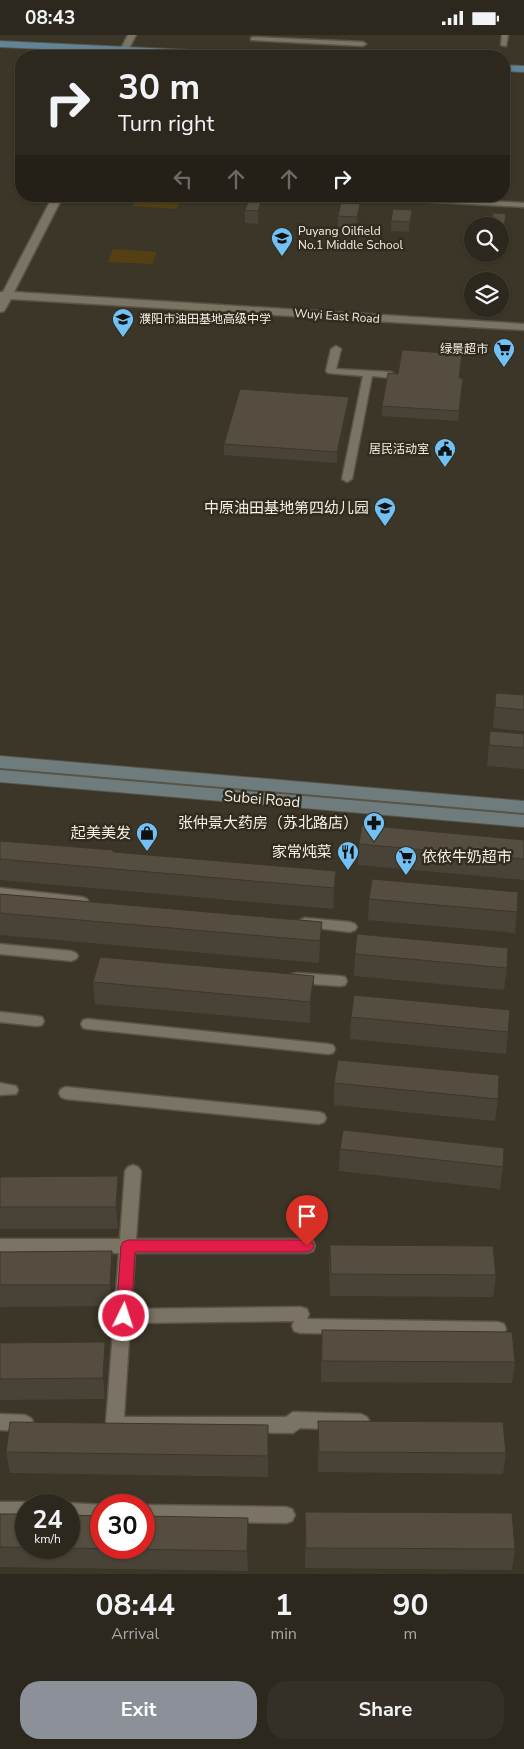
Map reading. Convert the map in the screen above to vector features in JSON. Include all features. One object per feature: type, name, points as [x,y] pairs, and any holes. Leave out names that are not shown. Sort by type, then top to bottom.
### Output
[{"type":"main road","points":[[0,46],[73,50]]},
{"type":"main road","points":[[510,70],[524,71]]},
{"type":"main road","name":"Subei Road","points":[[0,762],[524,807]]},
{"type":"main road","name":"Subei Road","points":[[0,776],[524,821]]},
{"type":"street","points":[[129,50],[132,35]]},
{"type":"street","points":[[130,50],[143,35]]},
{"type":"street","points":[[504,45],[505,35]]},
{"type":"street","points":[[253,39],[363,44]]},
{"type":"street","points":[[0,285],[44,202]]},
{"type":"street","points":[[2,300],[55,202]]},
{"type":"street","points":[[470,202],[524,205]]},
{"type":"street","name":"Wuyi East Road","points":[[2,300],[524,327]]},
{"type":"street","name":"Wuyi East Road","points":[[2,300],[524,331]]},
{"type":"street","points":[[336,349],[331,371],[391,375]]},
{"type":"street","points":[[347,479],[368,373]]},
{"type":"street","points":[[0,893],[93,903]]},
{"type":"street","points":[[292,921],[350,927]]},
{"type":"street","points":[[0,949],[71,956]]},
{"type":"street","points":[[281,976],[340,981]]},
{"type":"street","points":[[0,1017],[37,1021]]},
{"type":"street","points":[[88,1024],[328,1049]]},
{"type":"street","points":[[66,1093],[319,1118]]},
{"type":"street","points":[[115,1423],[133,1171]]},
{"type":"street","points":[[0,1246],[307,1246]]},
{"type":"street","points":[[124,1316],[300,1320],[498,1329]]},
{"type":"street","points":[[96,1423],[381,1422]]},
{"type":"street","points":[[0,1423],[38,1423]]},
{"type":"street","points":[[0,1510],[15,1510]]},
{"type":"street","points":[[155,1513],[286,1515]]},
{"type":"shaded area","points":[[135,202],[180,202],[176,209],[133,206]]},
{"type":"shaded area","points":[[113,249],[157,252],[152,264],[108,262]]},
{"type":"building","points":[[248,202],[261,202],[258,211],[245,210]]},
{"type":"building","points":[[341,203],[360,204],[357,217],[338,216]]},
{"type":"building","points":[[393,209],[412,210],[410,222],[391,221]]},
{"type":"building","points":[[493,213],[506,214],[506,217],[492,217]]},
{"type":"building","points":[[402,350],[462,354],[459,378],[463,378],[459,411],[382,406],[388,373],[398,374]]},
{"type":"building","points":[[240,389],[349,397],[337,452],[224,444]]},
{"type":"building","points":[[496,693],[524,695],[524,710],[495,707]]},
{"type":"building","points":[[490,731],[524,734],[524,748],[489,745]]},
{"type":"building","points":[[362,825],[524,840],[524,859],[359,844]]},
{"type":"building","points":[[0,841],[336,871],[334,888],[0,859]]},
{"type":"building","points":[[372,879],[518,892],[517,912],[369,899]]},
{"type":"building","points":[[0,894],[322,922],[320,941],[0,913]]},
{"type":"building","points":[[357,934],[508,948],[507,968],[355,954]]},
{"type":"building","points":[[100,957],[314,976],[310,1002],[93,982]]},
{"type":"building","points":[[354,995],[510,1010],[508,1032],[351,1017]]},
{"type":"building","points":[[338,1060],[499,1075],[498,1099],[334,1083]]},
{"type":"building","points":[[343,1130],[504,1148],[503,1167],[340,1149]]},
{"type":"building","points":[[118,1176],[116,1207],[0,1207],[0,1177]]},
{"type":"building","points":[[330,1245],[493,1246],[496,1275],[331,1274]]},
{"type":"building","points":[[112,1251],[110,1285],[0,1285],[0,1252]]},
{"type":"building","points":[[322,1330],[512,1332],[515,1362],[322,1361]]},
{"type":"building","points":[[105,1342],[103,1378],[0,1379],[0,1343]]},
{"type":"building","points":[[318,1421],[503,1422],[506,1453],[319,1452]]},
{"type":"building","points":[[10,1422],[268,1425],[268,1456],[6,1452]]},
{"type":"building","points":[[305,1512],[512,1513],[515,1549],[306,1548]]},
{"type":"building","points":[[0,1514],[15,1514],[15,1547],[0,1547]]},
{"type":"building","points":[[80,1515],[90,1516],[90,1548],[80,1548]]},
{"type":"building","points":[[155,1516],[248,1518],[247,1551],[155,1550]]},
{"type":"place","name":"Puyang Oilfield No.1 Middle School","points":[[282,257]]},
{"type":"place","name":"濮阳市油田基地高级中学","points":[[123,338]]},
{"type":"place","name":"绿景超市","points":[[504,368]]},
{"type":"place","name":"居民活动室","points":[[445,468]]},
{"type":"place","name":"中原油田基地第四幼儿园","points":[[385,527]]},
{"type":"place","name":"张仲景大药房（苏北路店）","points":[[374,842]]},
{"type":"place","name":"起美美发","points":[[147,852]]},
{"type":"place","name":"家常炖菜","points":[[348,871]]},
{"type":"place","name":"依依牛奶超市","points":[[406,876]]},
{"type":"route","points":[[124,1316],[128,1246],[307,1246]]}]
